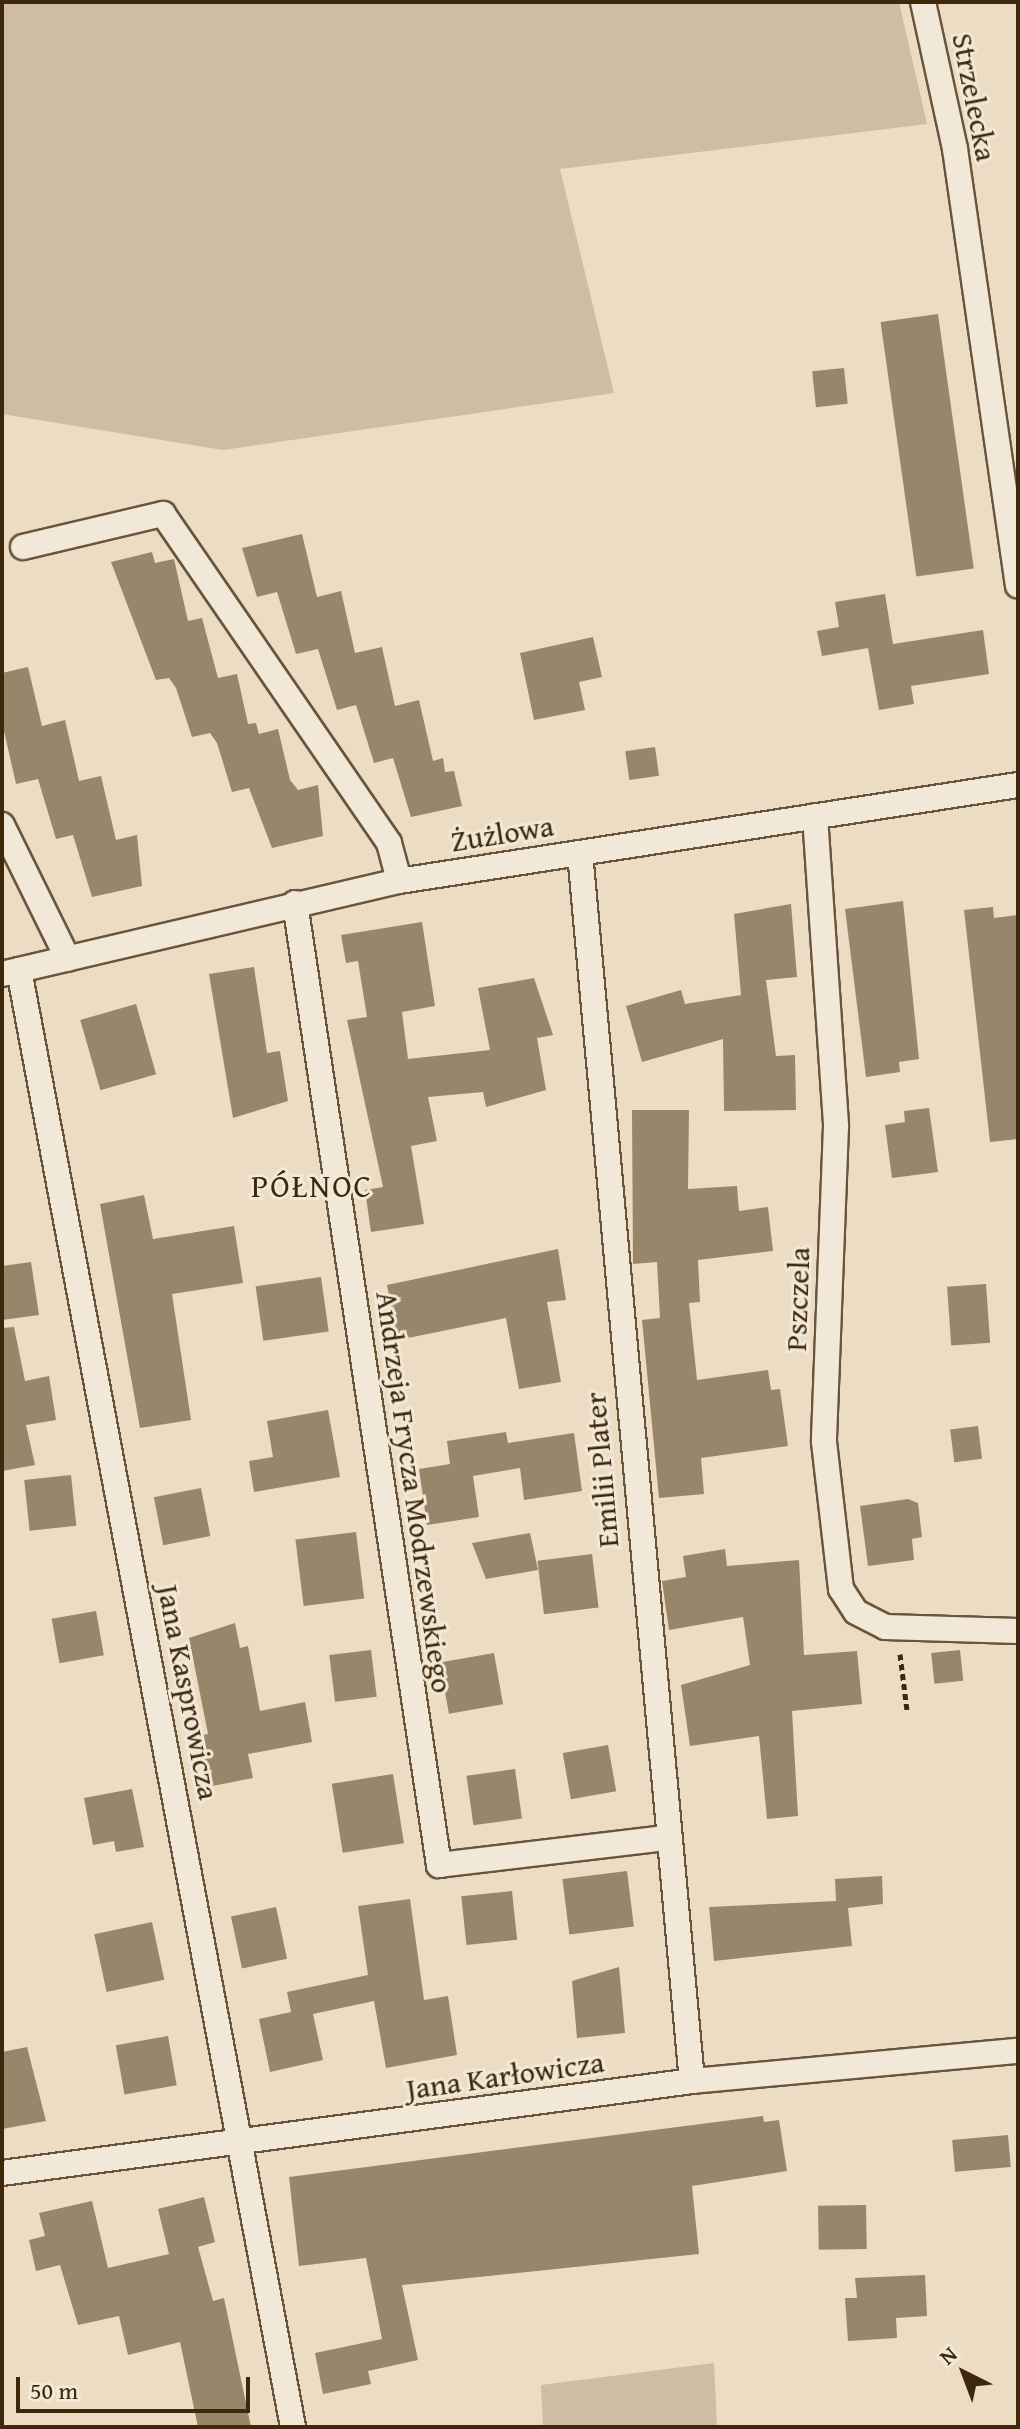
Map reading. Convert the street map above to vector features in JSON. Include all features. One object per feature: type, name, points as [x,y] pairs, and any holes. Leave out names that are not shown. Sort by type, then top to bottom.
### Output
[{"type":"street","name":"Strzelecka","points":[[923,2],[955,149],[1018,585]]},
{"type":"street","points":[[23,547],[163,514],[389,843],[399,881]]},
{"type":"street","name":"Żużlowa","points":[[11,972],[399,881],[1018,785]]},
{"type":"street","name":"Pszczela","points":[[815,816],[836,1126],[824,1442],[844,1598],[872,1622],[898,1630],[1018,1631]]},
{"type":"street","points":[[2,825],[68,959]]},
{"type":"street","name":"Emilii Plater","points":[[580,853],[666,1838],[692,2081]]},
{"type":"street","name":"Andrzeja Frycza Modrzewskiego","points":[[295,903],[439,1865],[666,1838]]},
{"type":"street","name":"Jana Kasprowicza","points":[[11,972],[242,2145],[293,2427]]},
{"type":"street","name":"Jana Karłowicza","points":[[2,2173],[242,2145],[692,2081],[1018,2051]]},
{"type":"path","points":[[898,1630],[907,1710]]},
{"type":"shaded area","points":[[2,2],[899,2],[927,124],[560,169],[614,393],[223,450],[2,414]]},
{"type":"shaded area","points":[[714,2363],[717,2427],[543,2427],[541,2385]]},
{"type":"building","points":[[938,314],[974,568],[916,577],[881,322]]},
{"type":"building","points":[[844,368],[848,404],[816,407],[812,371]]},
{"type":"building","points":[[302,534],[317,597],[341,591],[355,653],[382,647],[395,706],[419,700],[433,761],[443,758],[445,772],[454,771],[462,806],[411,817],[393,758],[374,763],[356,705],[337,710],[318,649],[296,654],[277,592],[257,597],[242,548]]},
{"type":"building","points":[[152,552],[155,563],[174,559],[188,621],[202,618],[218,678],[237,674],[248,724],[256,723],[259,734],[278,729],[290,780],[298,790],[318,785],[323,836],[272,848],[249,788],[232,792],[217,743],[210,733],[192,737],[176,688],[169,678],[156,680],[111,562]]},
{"type":"building","points":[[885,594],[893,644],[983,630],[989,674],[911,686],[914,704],[879,710],[868,648],[822,656],[817,631],[839,627],[835,602]]},
{"type":"building","points":[[593,637],[602,677],[579,682],[585,710],[534,720],[520,653]]},
{"type":"building","points":[[28,667],[42,726],[65,720],[79,781],[101,776],[116,840],[137,835],[142,886],[92,897],[73,835],[56,839],[38,779],[16,784],[2,722],[2,673]]},
{"type":"building","points":[[655,747],[659,776],[629,780],[625,751]]},
{"type":"building","points":[[903,901],[919,1059],[899,1062],[900,1072],[866,1077],[845,909]]},
{"type":"building","points":[[791,904],[797,977],[766,980],[776,1056],[795,1055],[796,1110],[724,1111],[723,1039],[642,1062],[626,1006],[681,990],[685,1004],[741,995],[734,914]]},
{"type":"building","points":[[993,907],[994,918],[1018,915],[1018,1139],[990,1142],[964,910]]},
{"type":"building","points":[[422,922],[435,1006],[402,1012],[408,1059],[490,1050],[478,988],[534,978],[553,1035],[537,1038],[546,1090],[486,1107],[483,1092],[428,1097],[437,1141],[411,1146],[424,1224],[371,1232],[365,1190],[383,1187],[347,1020],[367,1017],[358,961],[346,963],[341,935]]},
{"type":"building","points":[[254,967],[267,1053],[280,1051],[288,1101],[233,1118],[209,974]]},
{"type":"building","points":[[136,1004],[156,1074],[100,1090],[80,1020]]},
{"type":"building","points":[[929,1108],[938,1172],[892,1178],[885,1125],[905,1122],[904,1111]]},
{"type":"building","points":[[632,1110],[689,1110],[688,1189],[737,1186],[739,1211],[768,1207],[773,1251],[698,1260],[700,1302],[689,1303],[697,1380],[768,1370],[771,1390],[780,1389],[788,1446],[701,1458],[704,1494],[659,1498],[642,1320],[660,1318],[657,1262],[633,1264]]},
{"type":"building","points":[[144,1195],[153,1239],[234,1226],[243,1283],[172,1294],[191,1420],[140,1428],[100,1204]]},
{"type":"building","points":[[558,1249],[566,1300],[547,1302],[561,1382],[519,1389],[506,1318],[398,1340],[387,1285]]},
{"type":"building","points":[[31,1262],[39,1315],[2,1320],[2,1266]]},
{"type":"building","points":[[321,1277],[329,1331],[263,1341],[256,1286]]},
{"type":"building","points":[[986,1284],[990,1343],[951,1346],[947,1287]]},
{"type":"building","points":[[14,1327],[25,1381],[49,1376],[56,1420],[26,1425],[35,1465],[2,1471],[2,1328]]},
{"type":"building","points":[[328,1410],[340,1477],[254,1492],[249,1461],[273,1457],[267,1421]]},
{"type":"building","points":[[978,1426],[982,1459],[954,1462],[950,1429]]},
{"type":"building","points":[[506,1432],[508,1443],[574,1433],[582,1491],[524,1500],[520,1468],[473,1476],[479,1517],[427,1525],[419,1469],[450,1464],[447,1441]]},
{"type":"building","points":[[71,1475],[76,1526],[30,1531],[24,1480]]},
{"type":"building","points":[[201,1488],[210,1536],[163,1545],[154,1497]]},
{"type":"building","points":[[908,1499],[918,1503],[922,1537],[912,1539],[914,1560],[868,1566],[860,1506]]},
{"type":"building","points":[[356,1532],[364,1599],[304,1606],[295,1539]]},
{"type":"building","points":[[530,1533],[538,1570],[486,1579],[472,1543]]},
{"type":"building","points":[[725,1549],[727,1566],[799,1560],[804,1655],[857,1651],[862,1704],[792,1711],[798,1816],[767,1819],[759,1736],[690,1746],[681,1685],[750,1665],[743,1617],[669,1630],[662,1581],[686,1577],[683,1556]]},
{"type":"building","points":[[592,1554],[599,1608],[544,1614],[537,1561]]},
{"type":"building","points":[[96,1611],[104,1655],[59,1663],[52,1619]]},
{"type":"building","points":[[235,1623],[240,1648],[248,1646],[260,1711],[305,1702],[312,1742],[248,1754],[253,1778],[207,1787],[197,1736],[208,1734],[189,1638]]},
{"type":"building","points":[[371,1650],[377,1697],[335,1702],[329,1655]]},
{"type":"building","points":[[960,1650],[963,1681],[934,1684],[931,1653]]},
{"type":"building","points":[[494,1653],[503,1704],[449,1714],[440,1663]]},
{"type":"building","points":[[608,1745],[616,1791],[571,1799],[563,1753]]},
{"type":"building","points":[[515,1769],[522,1819],[473,1825],[466,1776]]},
{"type":"building","points":[[393,1774],[404,1843],[343,1853],[332,1784]]},
{"type":"building","points":[[132,1789],[144,1847],[116,1852],[114,1841],[93,1845],[84,1798]]},
{"type":"building","points":[[627,1871],[634,1927],[569,1935],[562,1879]]},
{"type":"building","points":[[882,1876],[883,1904],[848,1908],[852,1946],[714,1961],[709,1907],[836,1901],[835,1879]]},
{"type":"building","points":[[512,1891],[517,1940],[466,1945],[461,1896]]},
{"type":"building","points":[[410,1899],[424,2000],[448,1996],[457,2055],[386,2068],[374,2001],[313,2014],[323,2060],[270,2072],[259,2019],[291,2012],[287,1992],[368,1975],[358,1906]]},
{"type":"building","points":[[276,1907],[287,1959],[242,1968],[231,1917]]},
{"type":"building","points":[[152,1922],[164,1980],[107,1992],[94,1934]]},
{"type":"building","points":[[619,1967],[625,2033],[577,2038],[572,1981]]},
{"type":"building","points":[[168,2036],[177,2085],[124,2094],[116,2045]]},
{"type":"building","points":[[27,2047],[46,2121],[2,2129],[2,2052]]},
{"type":"building","points":[[763,2116],[764,2122],[779,2120],[787,2171],[692,2186],[699,2254],[402,2285],[418,2360],[368,2371],[371,2384],[323,2394],[315,2353],[382,2339],[366,2258],[299,2266],[289,2177]]},
{"type":"building","points":[[1008,2135],[1011,2167],[955,2172],[952,2140]]},
{"type":"building","points":[[204,2197],[215,2242],[198,2247],[213,2301],[224,2298],[251,2427],[198,2427],[180,2342],[128,2355],[119,2316],[78,2325],[60,2265],[36,2271],[29,2240],[45,2236],[39,2213],[92,2201],[108,2268],[169,2254],[158,2209]]},
{"type":"building","points":[[866,2205],[867,2249],[819,2250],[818,2206]]},
{"type":"building","points":[[925,2275],[927,2316],[896,2318],[897,2338],[848,2341],[845,2298],[857,2298],[855,2278]]},
{"type":"district","name":"PÓŁNOC","points":[[312,1186]]}]
